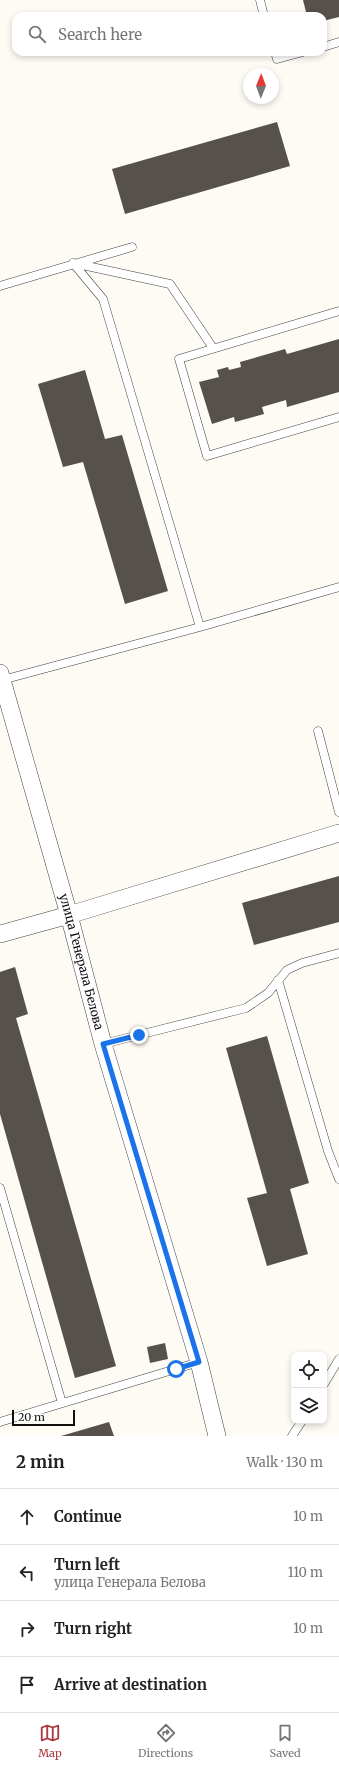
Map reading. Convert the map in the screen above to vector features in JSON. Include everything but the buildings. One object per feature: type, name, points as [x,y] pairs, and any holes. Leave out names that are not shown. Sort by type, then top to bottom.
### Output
[{"type":"street","name":"улица Генерала Белова","points":[[1,676],[5,710],[69,915],[103,1044],[199,1362],[217,1436]]},
{"type":"street","points":[[0,934],[69,915],[339,833]]},
{"type":"lane","points":[[260,0],[263,12]]},
{"type":"lane","points":[[327,46],[339,42]]},
{"type":"lane","points":[[276,56],[277,59],[288,56]]},
{"type":"lane","points":[[0,286],[73,263],[132,247]]},
{"type":"lane","points":[[73,263],[170,284],[213,348]]},
{"type":"lane","points":[[73,263],[103,299],[200,627]]},
{"type":"lane","points":[[339,311],[179,358],[207,456],[339,417]]},
{"type":"lane","points":[[1,676],[200,627],[339,587]]},
{"type":"lane","points":[[318,730],[339,812]]},
{"type":"lane","points":[[103,1044],[246,1008],[268,993],[287,970],[302,963],[339,953]]},
{"type":"lane","points":[[278,980],[328,1151],[339,1179]]},
{"type":"lane","points":[[0,1188],[62,1403]]},
{"type":"lane","points":[[327,1379],[339,1359]]},
{"type":"lane","points":[[0,1422],[199,1362]]},
{"type":"lane","points":[[292,1436],[300,1424]]},
{"type":"route","points":[[139,1035],[103,1044],[199,1362],[176,1369]]}]
